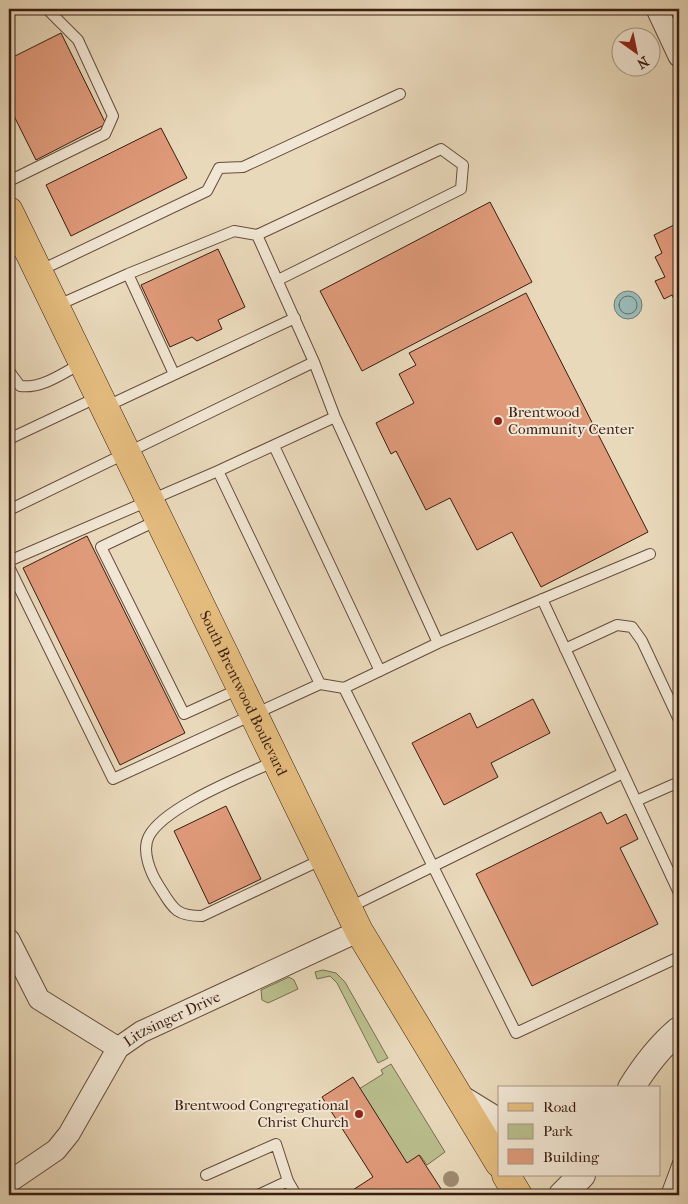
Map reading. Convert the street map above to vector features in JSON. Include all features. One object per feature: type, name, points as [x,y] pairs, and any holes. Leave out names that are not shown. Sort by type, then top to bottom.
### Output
[{"type":"main road","name":"South Brentwood Boulevard","points":[[9,211],[354,919],[498,1161]]},
{"type":"main road","points":[[507,1176],[518,1195]]},
{"type":"street","points":[[657,9],[679,56]]},
{"type":"street","name":"Litzsinger Drive","points":[[9,1182],[42,1162],[56,1150],[69,1134],[118,1048],[141,1032],[354,919]]},
{"type":"street","points":[[9,940],[40,999],[118,1048]]},
{"type":"street","points":[[632,1086],[647,1064],[679,1030]]},
{"type":"street","points":[[460,1098],[498,1121]]},
{"type":"street","points":[[562,1195],[581,1176]]},
{"type":"lane","points":[[9,180],[105,134],[113,116],[78,40],[47,9]]},
{"type":"lane","points":[[38,271],[207,191],[219,168],[244,167],[400,94]]},
{"type":"lane","points":[[55,307],[128,274],[234,231],[257,235],[441,149],[463,164],[461,189],[278,280]]},
{"type":"lane","points":[[257,235],[314,362],[336,417],[438,643]]},
{"type":"lane","points":[[128,274],[174,374]]},
{"type":"lane","points":[[9,438],[174,374],[294,318]]},
{"type":"lane","points":[[9,510],[314,362]]},
{"type":"lane","points":[[9,371],[20,386],[29,387],[43,383],[83,363]]},
{"type":"lane","points":[[241,688],[184,714],[101,546],[154,510],[218,471],[336,417]]},
{"type":"lane","points":[[274,446],[380,671]]},
{"type":"lane","points":[[218,471],[320,684]]},
{"type":"lane","points":[[9,561],[154,510]]},
{"type":"lane","points":[[9,567],[113,779],[320,684],[344,688],[438,643],[650,554]]},
{"type":"lane","points":[[542,599],[679,893]]},
{"type":"lane","points":[[565,649],[617,625],[632,627],[642,641],[679,720]]},
{"type":"lane","points":[[344,688],[516,1033],[679,957]]},
{"type":"lane","points":[[276,760],[201,796],[166,817],[148,837],[146,854],[154,879],[172,906],[184,916],[202,916],[324,858]]},
{"type":"lane","points":[[354,919],[432,867],[623,774]]},
{"type":"lane","points":[[636,801],[679,782]]},
{"type":"lane","points":[[206,1175],[276,1144],[288,1181],[296,1195]]},
{"type":"lane","points":[[666,1195],[679,1160]]},
{"type":"lane","points":[[258,1195],[288,1181]]},
{"type":"green space","points":[[323,970],[336,973],[345,982],[388,1058],[378,1063],[337,983],[330,976],[317,979],[315,972]]},
{"type":"green space","points":[[289,977],[294,980],[298,989],[268,1003],[262,1000],[261,990]]},
{"type":"green space","points":[[391,1064],[445,1152],[427,1165],[420,1155],[407,1164],[359,1089],[383,1074],[381,1070]]},
{"type":"water","points":[[628,291],[638,295],[642,305],[638,315],[628,319],[618,315],[614,305],[618,295]]},
{"type":"building","points":[[61,33],[106,124],[36,160],[9,106],[9,59]]},
{"type":"building","points":[[161,128],[187,178],[71,236],[46,185]]},
{"type":"building","points":[[490,202],[532,282],[362,371],[320,291]]},
{"type":"building","points":[[678,223],[679,305],[677,305],[672,295],[664,299],[655,281],[665,277],[655,257],[662,253],[654,235]]},
{"type":"building","points":[[218,249],[245,307],[218,320],[222,329],[197,341],[192,337],[170,347],[141,285]]},
{"type":"building","points":[[526,293],[648,532],[541,587],[512,532],[477,550],[450,498],[426,510],[396,451],[391,454],[376,423],[414,403],[399,374],[416,365],[409,353]]},
{"type":"building","points":[[87,536],[185,733],[120,765],[23,568]]},
{"type":"building","points":[[533,699],[550,733],[491,763],[498,777],[444,805],[412,743],[470,713],[477,728]]},
{"type":"building","points":[[226,806],[261,879],[209,904],[174,831]]},
{"type":"building","points":[[601,812],[607,824],[626,814],[638,839],[620,848],[658,924],[532,986],[476,874]]},
{"type":"building","points":[[353,1077],[407,1163],[419,1155],[445,1195],[345,1195],[373,1177],[322,1097]]},
{"type":"place","name":"Brentwood Community Center","points":[[498,421]]},
{"type":"place","name":"Brentwood Congregational Christ Church","points":[[359,1114]]}]
